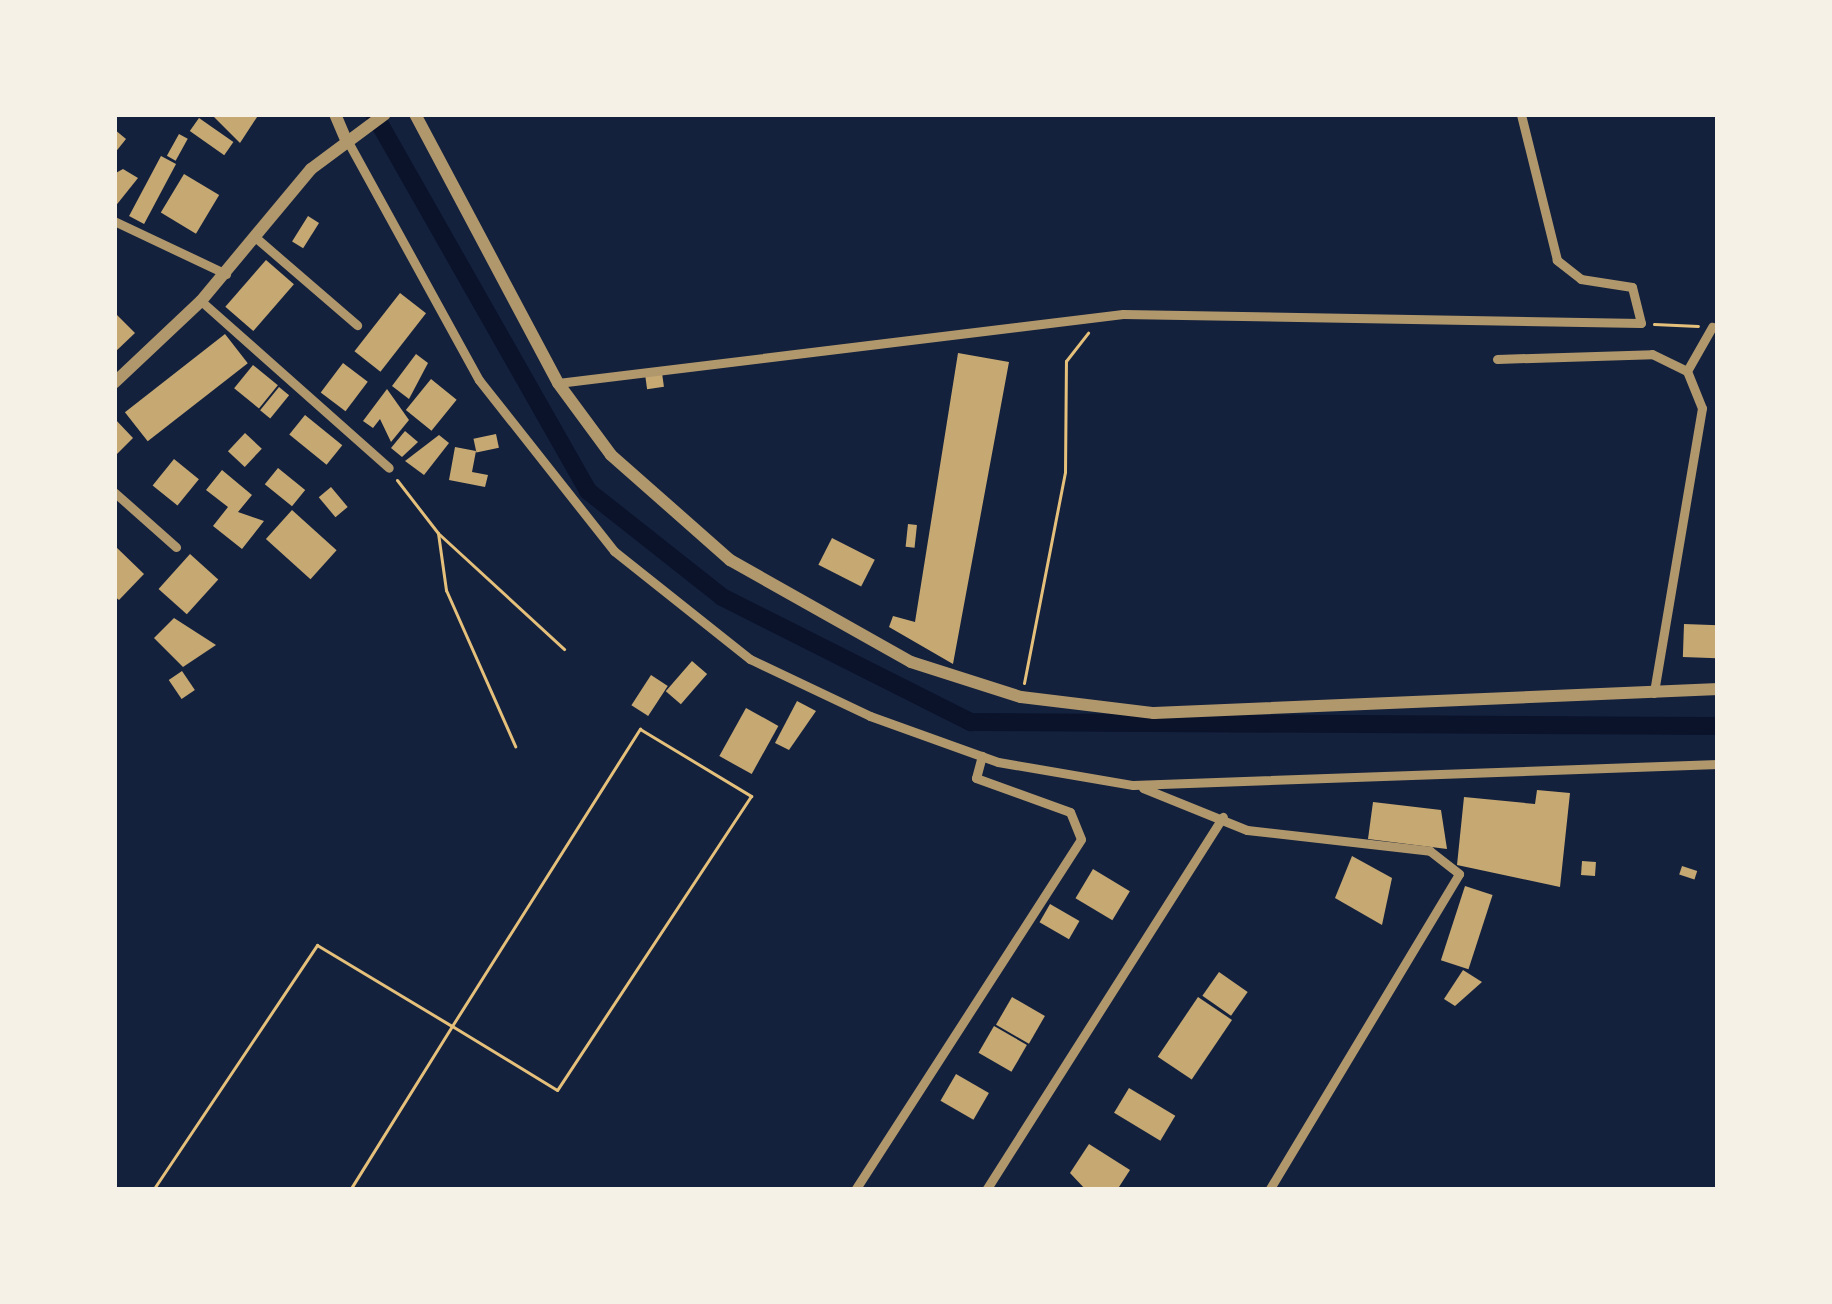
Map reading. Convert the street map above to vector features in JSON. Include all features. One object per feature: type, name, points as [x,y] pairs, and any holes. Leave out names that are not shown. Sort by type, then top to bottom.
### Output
[{"type":"street","points":[[335,114],[350,134],[479,380],[614,551],[750,659],[982,756],[1133,784],[1247,830],[1430,851],[1459,874],[1269,1190]]},
{"type":"street","points":[[114,383],[201,301],[350,134],[385,114]]},
{"type":"street","points":[[415,114],[558,383],[610,455],[730,560],[910,662],[1021,697],[1154,713],[1718,689]]},
{"type":"street","points":[[558,383],[1101,317],[1641,323],[1632,287],[1581,279],[1557,260],[1521,114]]},
{"type":"street","points":[[114,221],[226,274]]},
{"type":"street","points":[[255,237],[357,325]]},
{"type":"street","points":[[201,301],[389,469]]},
{"type":"street","points":[[1687,371],[1712,327]]},
{"type":"street","points":[[1497,359],[1652,354],[1687,371],[1702,408],[1654,693]]},
{"type":"street","points":[[114,492],[176,547]]},
{"type":"street","points":[[855,1190],[1081,839],[1070,812],[976,778],[982,756]]},
{"type":"street","points":[[1133,784],[1718,764]]},
{"type":"street","points":[[986,1190],[1223,818]]},
{"type":"path","points":[[1021,697],[1065,472],[1066,361],[1101,317]]},
{"type":"path","points":[[1641,323],[1712,327]]},
{"type":"path","points":[[389,469],[437,533],[564,649]]},
{"type":"path","points":[[437,533],[446,590],[515,746]]},
{"type":"path","points":[[153,1190],[317,945],[452,1026],[557,1090],[751,796],[640,729],[452,1026],[350,1190]]},
{"type":"building","points":[[211,114],[259,114],[240,143]]},
{"type":"building","points":[[199,118],[233,142],[224,155],[190,131]]},
{"type":"building","points":[[114,129],[126,139],[114,154]]},
{"type":"building","points":[[179,134],[188,139],[176,161],[167,156]]},
{"type":"building","points":[[161,156],[176,164],[144,224],[129,216]]},
{"type":"building","points":[[123,169],[138,178],[114,208],[114,174]]},
{"type":"building","points":[[184,174],[219,195],[196,234],[161,213]]},
{"type":"building","points":[[308,216],[319,223],[303,248],[292,241]]},
{"type":"building","points":[[266,260],[294,284],[253,331],[225,307]]},
{"type":"building","points":[[400,293],[426,313],[380,372],[354,351]]},
{"type":"building","points":[[114,312],[135,333],[114,353]]},
{"type":"building","points":[[225,334],[248,363],[148,441],[125,412]]},
{"type":"building","points":[[958,353],[1009,362],[953,664],[889,627],[893,616],[915,622]]},
{"type":"building","points":[[416,354],[428,363],[409,399],[392,386]]},
{"type":"building","points":[[343,363],[368,382],[345,411],[321,393]]},
{"type":"building","points":[[253,365],[278,385],[259,408],[234,388]]},
{"type":"building","points":[[662,373],[664,387],[647,389],[645,375]]},
{"type":"building","points":[[431,379],[457,400],[431,431],[406,410]]},
{"type":"building","points":[[279,387],[289,395],[270,418],[260,410]]},
{"type":"building","points":[[387,389],[409,420],[391,442],[380,419],[373,428],[363,421]]},
{"type":"building","points":[[305,415],[342,445],[327,465],[289,434]]},
{"type":"building","points":[[114,418],[133,438],[114,457]]},
{"type":"building","points":[[405,431],[418,442],[402,457],[391,448]]},
{"type":"building","points":[[245,433],[262,449],[245,467],[228,451]]},
{"type":"building","points":[[496,434],[499,448],[476,452],[474,439]]},
{"type":"building","points":[[439,435],[449,443],[424,475],[405,461]]},
{"type":"building","points":[[455,447],[476,451],[472,472],[488,475],[485,487],[449,480]]},
{"type":"building","points":[[174,459],[199,479],[177,506],[153,485]]},
{"type":"building","points":[[278,468],[305,490],[292,506],[265,484]]},
{"type":"building","points":[[222,470],[252,495],[238,512],[264,521],[242,549],[213,526],[228,507],[206,490]]},
{"type":"building","points":[[331,487],[348,507],[335,517],[319,497]]},
{"type":"building","points":[[292,510],[337,550],[310,579],[266,539]]},
{"type":"building","points":[[908,524],[917,525],[915,548],[906,547]]},
{"type":"building","points":[[832,538],[875,560],[861,587],[818,565]]},
{"type":"building","points":[[114,545],[144,574],[119,600],[114,596]]},
{"type":"building","points":[[190,554],[218,579],[187,614],[159,589]]},
{"type":"building","points":[[174,618],[216,645],[183,667],[154,638]]},
{"type":"building","points":[[1684,624],[1718,625],[1717,658],[1683,657]]},
{"type":"building","points":[[692,661],[707,674],[681,704],[666,691]]},
{"type":"building","points":[[182,671],[195,690],[182,699],[169,680]]},
{"type":"building","points":[[651,675],[668,686],[648,716],[631,705]]},
{"type":"building","points":[[797,701],[816,711],[789,750],[775,743]]},
{"type":"building","points":[[746,708],[778,726],[752,774],[719,756]]},
{"type":"building","points":[[1537,790],[1570,793],[1560,887],[1457,865],[1464,797],[1535,804]]},
{"type":"building","points":[[1373,802],[1441,810],[1447,849],[1368,839]]},
{"type":"building","points":[[1352,856],[1392,878],[1382,925],[1335,898]]},
{"type":"building","points":[[1582,861],[1596,862],[1595,876],[1581,875]]},
{"type":"building","points":[[1682,866],[1697,871],[1694,880],[1679,875]]},
{"type":"building","points":[[1093,869],[1130,891],[1112,920],[1075,898]]},
{"type":"building","points":[[1465,886],[1493,895],[1468,969],[1441,960]]},
{"type":"building","points":[[1050,904],[1079,921],[1069,939],[1040,922]]},
{"type":"building","points":[[1463,970],[1482,982],[1455,1006],[1444,999]]},
{"type":"building","points":[[1219,972],[1248,992],[1231,1016],[1202,996]]},
{"type":"building","points":[[1012,997],[1045,1016],[1029,1044],[996,1025]]},
{"type":"building","points":[[1198,997],[1232,1020],[1192,1080],[1158,1057]]},
{"type":"building","points":[[994,1026],[1027,1045],[1011,1072],[978,1053]]},
{"type":"building","points":[[956,1074],[989,1093],[973,1120],[940,1101]]},
{"type":"building","points":[[1129,1088],[1175,1116],[1160,1141],[1114,1113]]},
{"type":"building","points":[[1089,1144],[1130,1170],[1117,1190],[1086,1190],[1070,1173]]},
{"type":"waterway","points":[[374,114],[588,491],[722,597],[971,722],[1718,726]]}]
